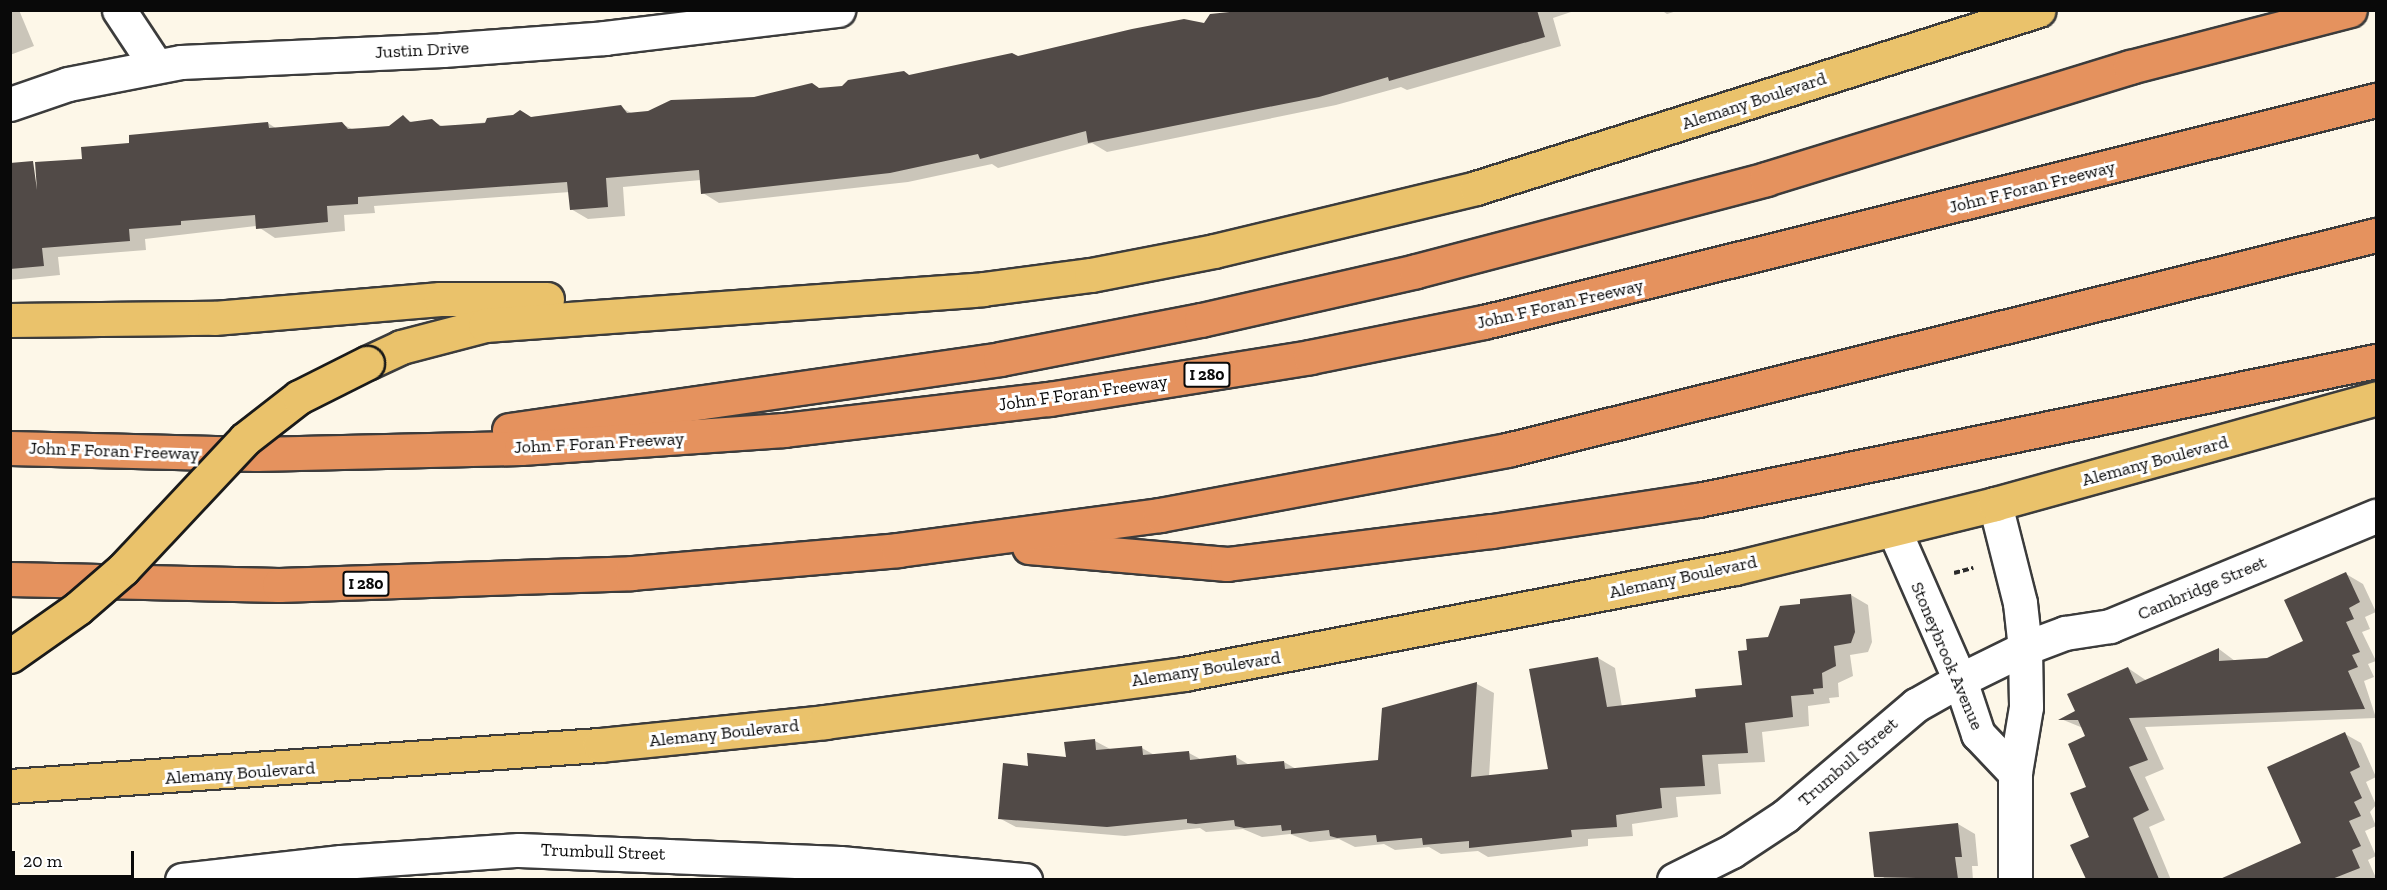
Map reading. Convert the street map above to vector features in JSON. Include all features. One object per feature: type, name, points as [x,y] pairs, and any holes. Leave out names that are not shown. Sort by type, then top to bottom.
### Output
[{"type":"highway","points":[[344,453],[1000,359],[1201,320],[1416,271],[1766,178],[2130,67],[2350,10]]},
{"type":"highway","name":"John F Foran Freeway","points":[[10,448],[344,453],[520,448],[773,431],[1038,401],[1224,373],[1571,302],[2376,100]]},
{"type":"highway","name":"I 280","points":[[10,579],[268,585],[460,581],[722,567],[964,542],[1171,513],[1507,450],[2376,235]]},
{"type":"highway","points":[[964,542],[1227,564],[1333,553],[1698,500],[2376,361]]},
{"type":"main road","name":"Alemany Boulevard","points":[[10,656],[78,608],[123,569],[245,440],[299,397],[401,347],[485,325],[849,299],[1091,275],[1342,223],[1602,151],[2039,10]]},
{"type":"main road","points":[[10,320],[214,318],[440,299],[849,299]]},
{"type":"main road","name":"Alemany Boulevard","points":[[10,786],[600,745],[825,722],[1068,690],[1349,645],[1735,568],[1894,530],[2376,399]]},
{"type":"street","points":[[119,10],[156,66]]},
{"type":"street","name":"Justin Drive","points":[[10,104],[68,84],[156,66],[268,56],[443,50],[605,38],[838,10]]},
{"type":"street","points":[[1995,504],[2020,603],[2025,648],[2026,707],[2015,773],[2015,879]]},
{"type":"street","name":"Cambridge Street","points":[[2025,648],[2066,633],[2110,626],[2376,516]]},
{"type":"street","name":"Stoneybrook Avenue","points":[[1894,530],[1960,680],[1978,734],[2015,773]]},
{"type":"street","name":"Trumbull Street","points":[[1674,879],[1732,851],[1785,816],[1916,705],[2025,648]]},
{"type":"street","name":"Trumbull Street","points":[[182,879],[341,862],[519,850],[818,861],[1025,879]]},
{"type":"path","points":[[1943,576],[1974,568]]},
{"type":"building","points":[[1249,10],[1537,10],[1545,37],[1389,81],[1388,77],[1319,97],[1088,143],[1086,131],[980,159],[978,154],[890,173],[701,194],[699,170],[606,178],[608,207],[570,210],[567,182],[358,197],[358,204],[327,206],[328,222],[256,229],[255,215],[181,221],[181,225],[129,229],[130,241],[42,248],[44,266],[10,269],[10,163],[33,161],[37,190],[35,162],[82,159],[81,147],[129,143],[129,135],[268,122],[269,128],[342,122],[348,129],[364,128],[389,126],[403,115],[410,122],[432,119],[440,126],[485,123],[487,118],[513,115],[520,110],[531,117],[621,105],[627,113],[648,111],[671,100],[754,97],[812,83],[819,88],[842,86],[848,80],[904,71],[909,75],[1012,53],[1018,56],[1184,19],[1204,23],[1210,14]]},
{"type":"building","points":[[2346,572],[2360,602],[2349,608],[2354,619],[2346,622],[2360,652],[2352,655],[2358,667],[2348,671],[2365,709],[2129,718],[2148,760],[2129,767],[2149,810],[2133,818],[2159,879],[2086,879],[2070,845],[2089,837],[2070,793],[2086,787],[2068,744],[2085,736],[2078,720],[2058,720],[2075,711],[2067,694],[2128,667],[2136,684],[2219,648],[2219,661],[2267,658],[2303,641],[2284,600]]},
{"type":"building","points":[[1851,594],[1855,632],[1851,643],[1834,646],[1836,666],[1822,673],[1823,688],[1813,689],[1814,694],[1791,696],[1793,717],[1745,723],[1748,753],[1702,755],[1705,786],[1660,788],[1662,808],[1616,815],[1617,827],[1571,830],[1572,837],[1469,848],[1469,841],[1423,845],[1422,838],[1377,842],[1376,835],[1337,838],[1330,836],[1329,830],[1291,834],[1291,830],[1282,831],[1281,825],[1244,828],[1235,826],[1234,820],[1196,824],[1187,823],[1187,819],[1107,827],[998,819],[1003,763],[1028,766],[1027,753],[1066,757],[1064,742],[1095,739],[1096,750],[1142,746],[1143,755],[1189,751],[1190,760],[1236,755],[1237,765],[1284,761],[1285,769],[1378,760],[1382,708],[1477,682],[1471,777],[1548,769],[1529,669],[1598,657],[1607,707],[1696,697],[1695,689],[1742,685],[1738,651],[1747,650],[1746,639],[1768,637],[1780,606],[1800,604],[1800,599]]},
{"type":"building","points":[[2345,732],[2360,767],[2350,772],[2362,798],[2354,802],[2361,816],[2349,821],[2361,846],[2352,850],[2360,868],[2332,879],[2220,879],[2301,843],[2267,767]]},
{"type":"building","points":[[1958,823],[1962,857],[1955,857],[1958,879],[1874,877],[1869,832]]}]
